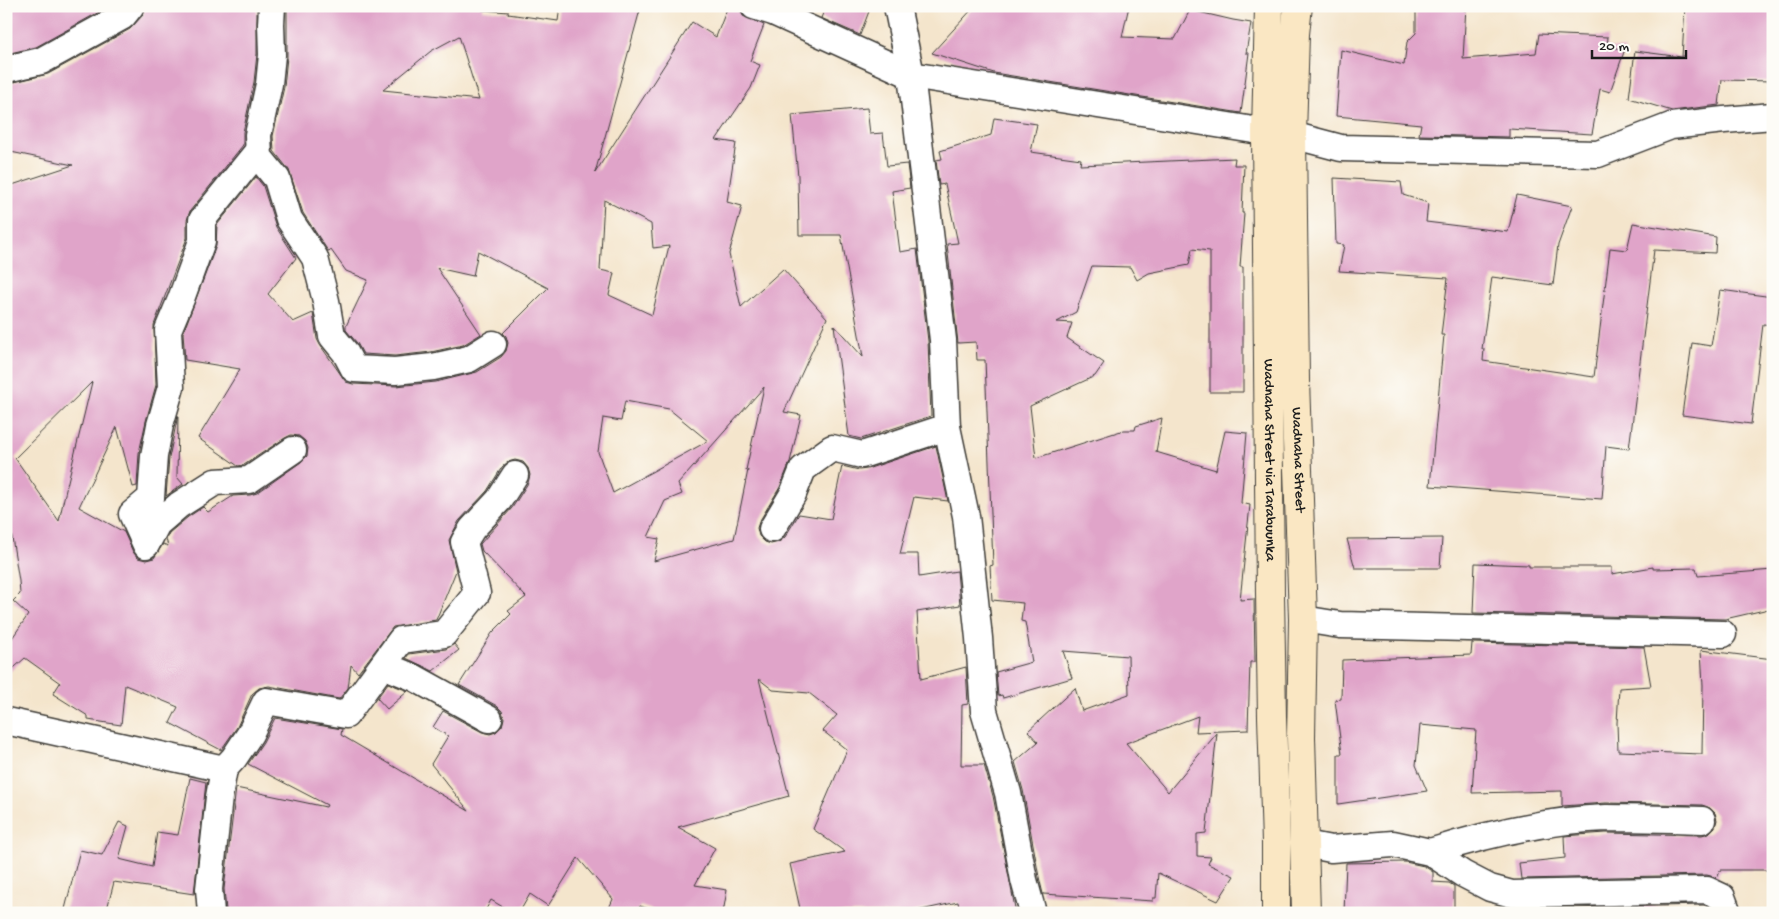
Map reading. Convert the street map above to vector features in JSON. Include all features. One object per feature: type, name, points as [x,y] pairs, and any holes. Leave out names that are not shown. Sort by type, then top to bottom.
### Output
[{"type":"main road","name":"Wadnaha Street via Tarabuunka","points":[[1269,6],[1279,133],[1270,593],[1276,913]]},
{"type":"main road","name":"Wadnaha Street","points":[[1298,6],[1279,133],[1295,380],[1303,619],[1301,737],[1306,913]]},
{"type":"main road","points":[[1274,778],[1302,779]]},
{"type":"street","points":[[6,69],[41,61],[123,16],[130,6]]},
{"type":"street","points":[[272,6],[270,24],[272,55],[269,84],[258,135],[258,157],[277,179],[290,219],[315,258],[332,336],[345,352],[354,369],[395,371],[433,367],[469,359],[493,344]]},
{"type":"street","points":[[754,6],[773,12],[910,75],[1279,133],[1341,148],[1598,154],[1671,126],[1773,116]]},
{"type":"street","points":[[897,6],[910,75],[944,340],[947,428],[966,516],[979,638],[984,711],[1008,793],[1024,880],[1033,913]]},
{"type":"street","points":[[258,151],[202,220],[202,241],[168,330],[171,387],[160,425],[154,456],[151,498],[132,514],[146,545],[156,524],[179,505],[216,482],[249,480],[293,450]]},
{"type":"street","points":[[772,529],[793,494],[803,469],[832,448],[862,455],[947,428]]},
{"type":"street","points":[[211,913],[209,889],[218,798],[224,770],[250,734],[266,701],[346,715],[401,640],[444,634],[477,593],[464,542],[472,529],[499,500],[515,475]]},
{"type":"street","points":[[1303,619],[1340,625],[1723,634]]},
{"type":"street","points":[[384,665],[415,678],[489,719]]},
{"type":"street","points":[[6,722],[224,770]]},
{"type":"street","points":[[1430,852],[1480,836],[1536,825],[1605,818],[1702,820]]},
{"type":"street","points":[[1305,844],[1331,848],[1393,844],[1430,852],[1463,874],[1490,888],[1512,894],[1532,903],[1707,890],[1722,897],[1728,913]]},
{"type":"building","points":[[6,6],[110,6],[36,47],[6,54]]},
{"type":"building","points":[[146,6],[257,6],[257,54],[254,82],[243,132],[243,145],[190,211],[187,220],[187,238],[154,325],[156,385],[139,453],[137,486],[133,487],[117,427],[79,507],[124,532],[133,552],[138,558],[146,560],[154,558],[163,544],[168,546],[166,539],[169,533],[203,507],[208,512],[233,496],[257,493],[307,456],[308,448],[305,441],[299,436],[291,435],[244,465],[238,466],[198,438],[240,369],[185,360],[183,333],[216,246],[217,225],[256,177],[263,186],[276,227],[296,258],[268,294],[293,322],[313,313],[317,339],[346,382],[396,386],[436,382],[477,372],[501,357],[506,351],[508,343],[503,333],[548,288],[478,251],[473,276],[437,268],[481,334],[463,345],[431,352],[395,356],[363,354],[346,330],[346,326],[368,280],[346,271],[331,250],[328,251],[303,213],[289,170],[274,151],[273,136],[284,87],[287,57],[287,6],[484,6],[482,10],[509,12],[508,14],[558,21],[560,6],[626,6],[640,10],[595,173],[692,22],[716,37],[728,6],[739,6],[743,16],[764,25],[750,61],[760,65],[751,88],[716,140],[736,143],[727,202],[742,206],[729,254],[741,307],[783,269],[827,318],[784,412],[801,415],[790,462],[780,487],[759,522],[757,528],[759,536],[765,542],[771,544],[779,542],[785,537],[799,514],[831,519],[842,466],[859,470],[867,469],[936,446],[948,501],[914,497],[900,554],[918,554],[919,577],[957,571],[960,605],[917,612],[921,679],[966,667],[968,704],[962,705],[961,765],[984,765],[993,796],[1016,913],[960,913],[958,902],[907,913],[801,913],[790,864],[845,852],[813,829],[847,750],[823,731],[837,715],[809,693],[773,690],[759,679],[789,796],[678,827],[715,848],[695,885],[727,890],[723,913],[662,913],[640,906],[637,913],[607,913],[613,899],[578,858],[548,906],[530,894],[519,913],[513,913],[491,900],[484,913],[234,913],[226,910],[224,889],[236,788],[326,807],[327,805],[248,764],[263,742],[275,718],[342,729],[341,735],[469,811],[431,764],[448,736],[433,727],[443,711],[482,732],[490,734],[496,732],[502,726],[504,718],[502,711],[497,706],[459,685],[492,633],[511,614],[508,611],[526,597],[482,551],[480,544],[512,508],[528,483],[530,475],[528,468],[523,462],[515,460],[508,462],[502,467],[487,491],[459,521],[449,540],[456,571],[436,620],[393,627],[358,673],[351,665],[348,688],[339,699],[269,686],[259,688],[252,694],[237,727],[221,750],[170,723],[178,707],[125,685],[121,725],[88,720],[88,716],[53,694],[60,683],[25,658],[6,675],[6,647],[28,615],[13,601],[20,594],[19,581],[11,531],[6,531],[6,187],[73,165],[6,151],[6,84],[48,74],[130,29],[143,15]],"holes":[[[459,36],[479,100],[383,90],[431,51]],[[604,200],[651,224],[653,248],[669,246],[652,315],[609,295],[614,273],[600,270]],[[92,382],[64,498],[59,521],[15,458]],[[764,387],[746,470],[748,470],[734,539],[654,561],[659,539],[648,537],[665,501],[682,494],[678,484]],[[625,401],[669,409],[708,441],[613,493],[598,452],[603,418],[621,421]]]},
{"type":"building","points":[[826,6],[871,6],[860,35],[821,18]]},
{"type":"building","points":[[975,6],[1129,6],[1122,37],[1175,39],[1190,10],[1251,23],[1246,53],[1249,53],[1241,113],[994,73],[932,53]]},
{"type":"building","points":[[1416,6],[1466,6],[1463,59],[1536,53],[1539,34],[1608,37],[1607,47],[1625,49],[1610,92],[1600,89],[1592,134],[1509,129],[1509,137],[1419,135],[1421,124],[1336,116],[1341,50],[1404,65],[1407,42],[1416,33]]},
{"type":"building","points":[[1685,6],[1773,6],[1773,81],[1722,80],[1719,105],[1672,111],[1629,98],[1635,51],[1682,57]]},
{"type":"building","points":[[867,108],[870,134],[883,133],[887,166],[907,164],[910,188],[892,191],[900,252],[917,249],[928,341],[931,416],[861,439],[849,436],[834,325],[863,357],[841,235],[799,235],[798,176],[792,115]]},
{"type":"building","points":[[994,118],[1037,124],[1031,152],[1081,159],[1080,165],[1235,158],[1234,165],[1244,165],[1242,213],[1244,213],[1240,267],[1243,267],[1243,392],[1210,392],[1210,251],[1192,249],[1189,265],[1149,273],[1137,280],[1130,267],[1092,266],[1076,312],[1057,322],[1072,323],[1067,338],[1104,363],[1095,376],[1030,406],[1036,458],[1124,430],[1135,430],[1136,426],[1162,418],[1156,452],[1216,470],[1225,431],[1247,433],[1241,503],[1250,505],[1240,600],[1254,599],[1255,662],[1250,662],[1248,730],[1196,732],[1198,716],[1126,743],[1168,792],[1217,733],[1206,833],[1197,834],[1197,856],[1211,857],[1208,864],[1234,876],[1218,901],[1158,873],[1156,898],[1153,898],[1153,901],[1043,894],[1023,790],[1015,762],[1038,742],[1028,731],[1075,688],[1082,711],[1129,694],[1128,656],[1063,651],[1072,678],[1003,698],[1002,695],[998,696],[996,672],[1032,662],[1025,622],[1021,621],[1023,603],[992,600],[990,566],[993,565],[985,360],[977,360],[976,342],[958,343],[947,244],[958,243],[945,184],[939,185],[936,160],[942,159],[940,151],[991,135]]},
{"type":"building","points":[[1334,178],[1401,182],[1403,195],[1428,203],[1426,222],[1508,232],[1517,195],[1572,206],[1558,245],[1553,285],[1492,277],[1482,349],[1484,349],[1483,361],[1594,377],[1610,248],[1627,250],[1633,223],[1716,237],[1715,253],[1654,250],[1629,449],[1606,446],[1602,499],[1430,486],[1444,335],[1441,335],[1448,278],[1339,271],[1344,245],[1336,244]]},
{"type":"building","points":[[1720,290],[1773,297],[1773,325],[1763,324],[1751,424],[1682,415],[1692,343],[1711,346]]},
{"type":"building","points":[[178,415],[177,477],[183,484],[166,496],[169,458]]},
{"type":"building","points":[[1442,538],[1440,568],[1355,568],[1347,539]]},
{"type":"building","points":[[1475,563],[1529,565],[1529,567],[1612,567],[1612,574],[1653,567],[1653,569],[1696,568],[1698,576],[1773,570],[1773,608],[1725,619],[1473,613]]},
{"type":"building","points":[[1472,643],[1644,647],[1651,686],[1619,688],[1618,751],[1702,754],[1703,685],[1701,650],[1773,659],[1773,870],[1720,870],[1717,878],[1707,875],[1521,879],[1519,863],[1565,858],[1564,836],[1606,833],[1702,835],[1709,833],[1715,827],[1717,820],[1715,813],[1710,808],[1702,805],[1606,803],[1562,806],[1562,791],[1472,793],[1476,730],[1420,725],[1416,765],[1427,791],[1338,804],[1338,754],[1342,754],[1335,700],[1341,699],[1342,660],[1471,655]]},
{"type":"building","points":[[454,644],[459,650],[433,671],[406,658],[409,654],[446,649]]},
{"type":"building","points":[[388,683],[408,691],[387,709],[377,698]]},
{"type":"building","points":[[190,778],[206,782],[194,894],[114,882],[106,913],[64,913],[80,850],[102,855],[119,822],[128,826],[119,859],[152,867],[157,832],[178,835]]},
{"type":"building","points":[[1405,862],[1424,866],[1433,872],[1433,882],[1449,883],[1454,886],[1454,913],[1344,913],[1346,863]]},
{"type":"building","points":[[1704,905],[1709,908],[1708,913],[1526,913],[1525,909]]}]
